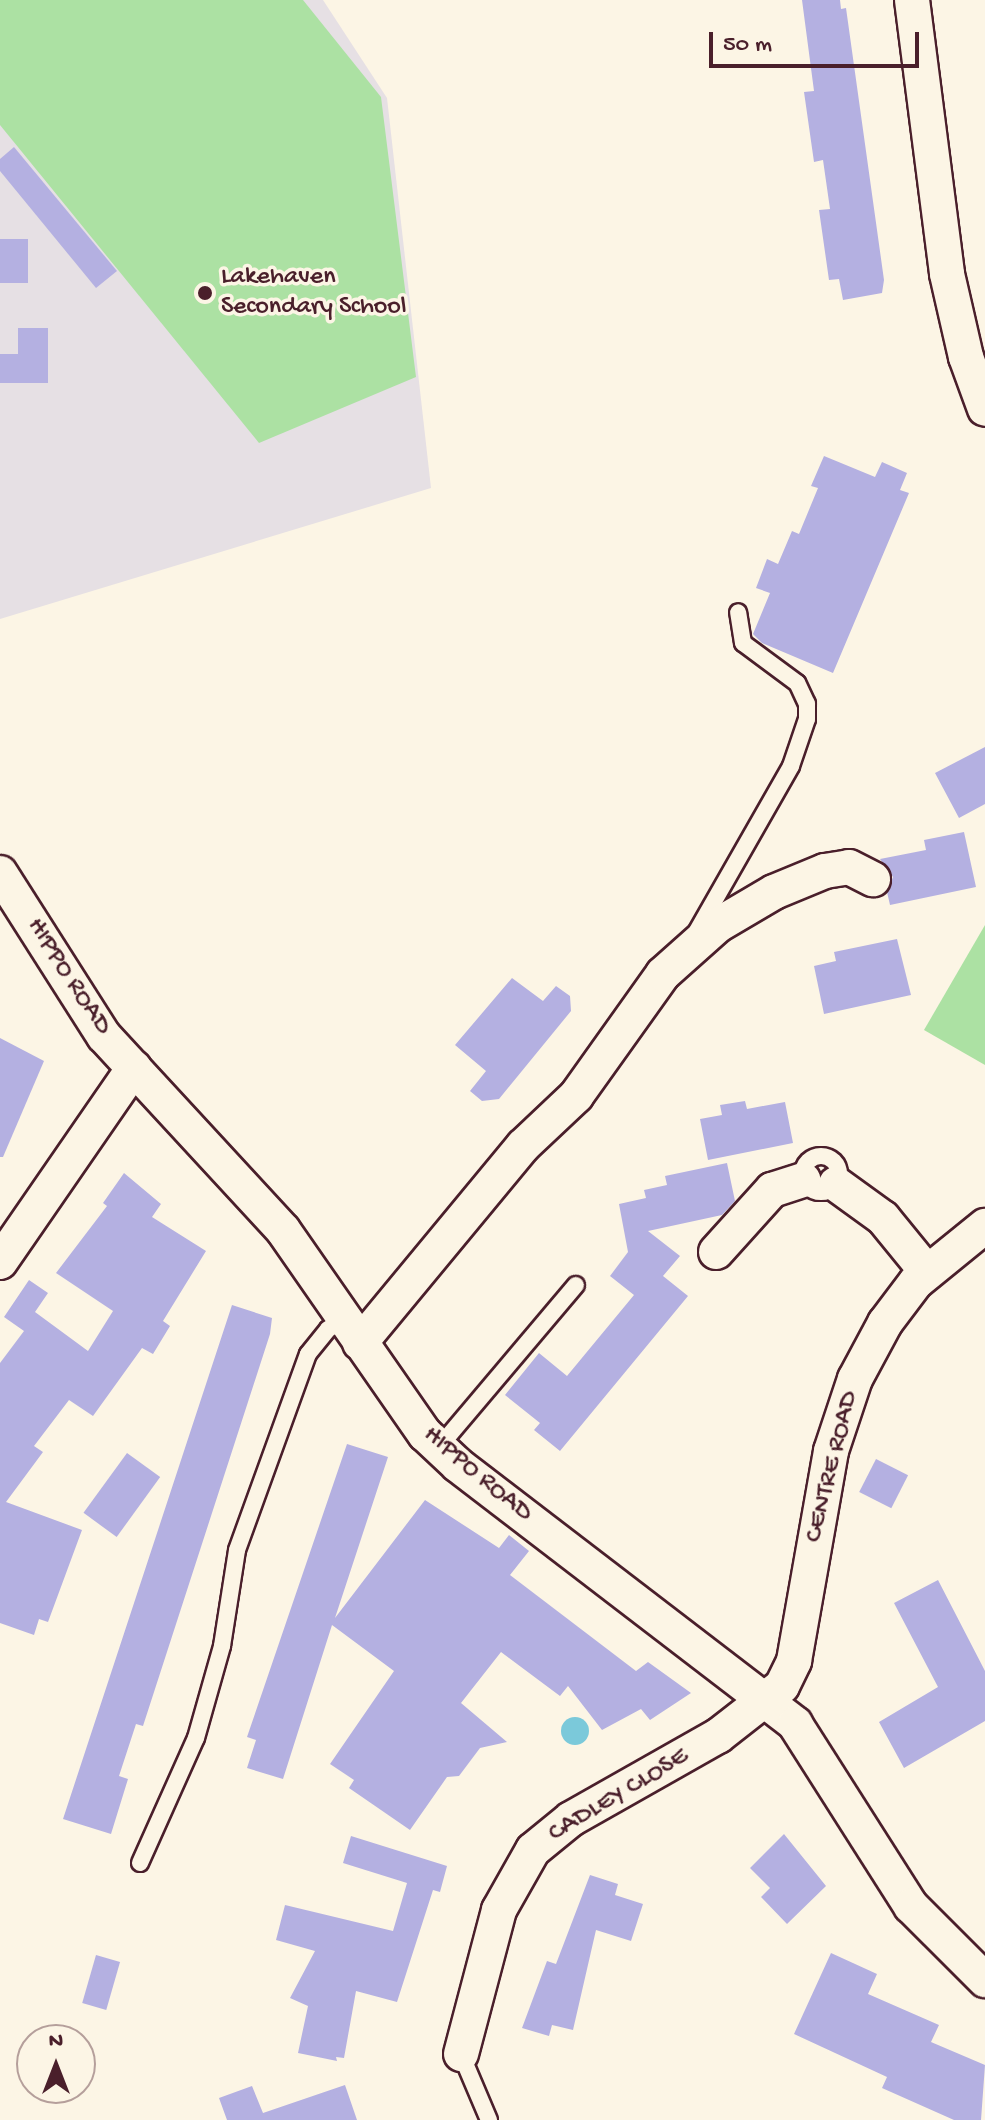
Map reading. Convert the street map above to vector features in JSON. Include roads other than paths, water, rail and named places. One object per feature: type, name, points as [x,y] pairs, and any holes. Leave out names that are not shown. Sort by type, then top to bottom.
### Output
[{"type":"street","points":[[912,0],[947,274],[966,357],[985,409]]},
{"type":"street","points":[[352,1332],[523,1146],[576,1096],[655,985],[726,919],[774,892],[840,868],[859,869],[873,879]]},
{"type":"street","name":"HIPPO ROAD","points":[[0,873],[104,1036],[283,1230],[397,1398],[439,1447],[765,1699],[803,1733],[916,1913],[985,1980]]},
{"type":"street","points":[[0,1262],[134,1068]]},
{"type":"street","points":[[716,1252],[772,1190],[820,1182],[883,1218],[927,1272]]},
{"type":"street","name":"CENTRE ROAD","points":[[765,1699],[782,1686],[794,1661],[825,1481],[855,1379],[885,1323],[927,1272],[985,1226]]},
{"type":"street","name":"CADLEY CLOSE","points":[[461,2054],[499,1910],[533,1850],[571,1819],[718,1736],[765,1699]]},
{"type":"lane","points":[[683,957],[791,766],[807,719],[807,704],[797,683],[743,643],[738,612]]},
{"type":"lane","points":[[439,1447],[576,1285]]},
{"type":"lane","points":[[140,1863],[196,1738],[222,1646],[237,1550],[308,1354],[328,1329],[352,1332]]},
{"type":"lane","points":[[461,2054],[489,2120]]},
{"type":"water","points":[[575,1717],[585,1721],[589,1731],[585,1741],[575,1745],[565,1741],[561,1731],[565,1721]]},
{"type":"place","name":"Lakehaven Secondary School","points":[[205,293]]}]
